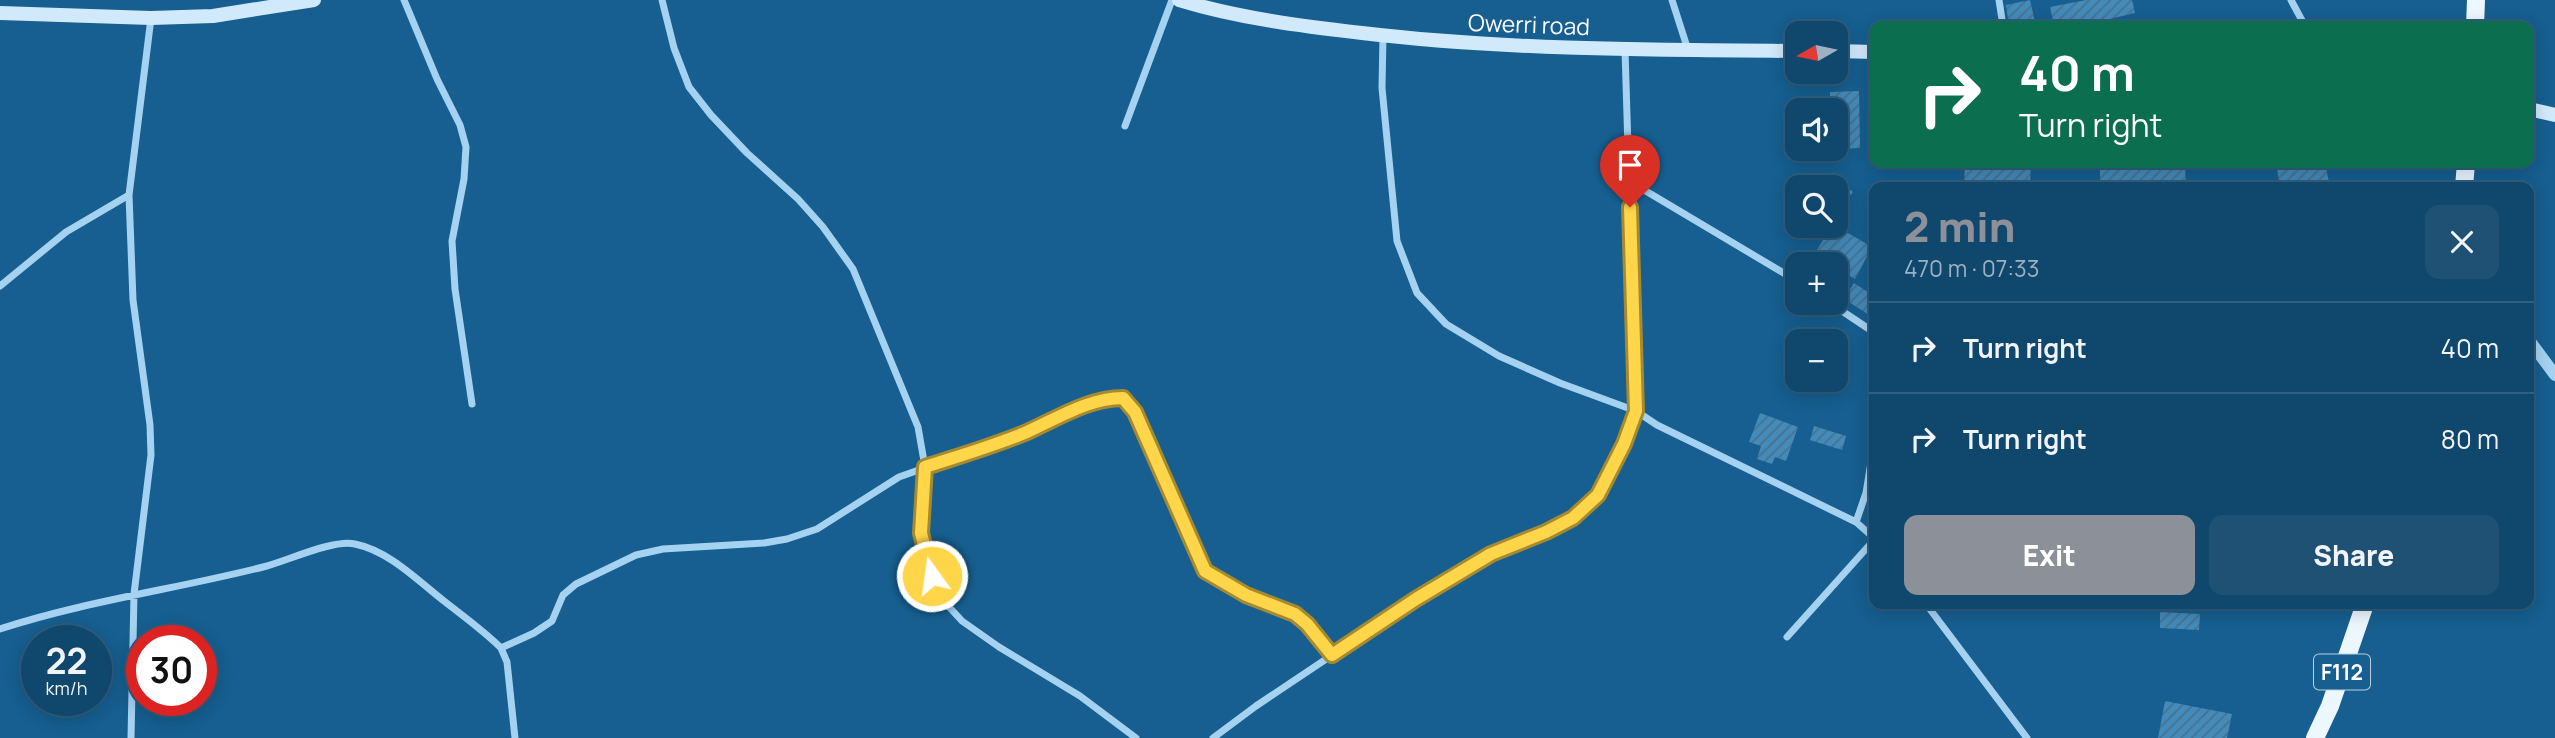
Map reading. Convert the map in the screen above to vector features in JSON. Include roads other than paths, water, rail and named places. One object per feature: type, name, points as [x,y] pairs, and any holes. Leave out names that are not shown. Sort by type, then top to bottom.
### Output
[{"type":"main road","points":[[0,13],[151,18],[214,16],[314,0]]},
{"type":"main road","name":"Owerri road","points":[[1179,0],[1383,36],[1444,43],[1625,50],[1785,51]]},
{"type":"main road","points":[[2475,21],[2476,0]]},
{"type":"main road","points":[[1848,51],[1869,52]]},
{"type":"main road","points":[[2534,110],[2555,115]]},
{"type":"main road","name":"F112","points":[[2315,738],[2330,706],[2363,609]]},
{"type":"street","points":[[404,0],[437,79],[460,125],[466,147],[464,178],[452,241],[454,289],[472,404]]},
{"type":"street","points":[[662,0],[674,48],[689,87],[710,116],[798,199],[823,227],[853,269],[918,427],[925,467],[921,533],[940,597],[962,621],[1080,696],[1136,738]]},
{"type":"street","points":[[1125,126],[1172,0]]},
{"type":"street","points":[[1672,0],[1688,50]]},
{"type":"street","points":[[1999,0],[2002,21]]},
{"type":"street","points":[[2291,0],[2302,21]]},
{"type":"street","points":[[131,738],[134,594],[151,455],[150,425],[133,300],[130,195],[151,18]]},
{"type":"street","points":[[1383,36],[1382,88],[1397,241],[1417,293],[1446,324],[1499,356],[1560,383],[1636,411],[1657,425],[1856,522],[1869,534]]},
{"type":"street","points":[[1213,738],[1255,706],[1416,599],[1491,554],[1573,518],[1598,495],[1624,444],[1636,411],[1625,50]]},
{"type":"street","points":[[1629,181],[1785,274]]},
{"type":"street","points":[[0,286],[66,232],[130,195]]},
{"type":"street","points":[[1848,315],[1869,329]]},
{"type":"street","points":[[2534,347],[2555,375]]},
{"type":"street","points":[[501,648],[534,634],[552,621],[563,595],[576,584],[636,555],[663,549],[764,543],[787,539],[817,529],[899,477],[1026,432],[1107,398],[1123,398],[1135,412],[1205,571],[1246,595],[1295,614],[1307,624],[1332,655]]},
{"type":"street","points":[[1856,522],[1869,475]]},
{"type":"street","points":[[1,628],[134,594],[265,567],[311,552],[352,543],[372,549],[398,565],[501,648],[507,662],[515,738]]},
{"type":"street","points":[[1787,637],[1869,545]]},
{"type":"street","points":[[1930,609],[2026,738]]}]
